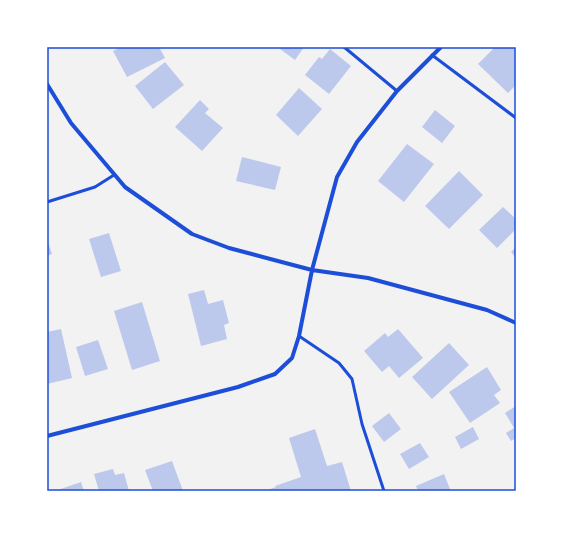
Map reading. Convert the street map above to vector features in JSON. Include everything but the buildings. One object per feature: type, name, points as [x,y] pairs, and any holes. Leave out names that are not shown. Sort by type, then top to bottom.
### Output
[{"type":"street","points":[[47,436],[238,387],[275,374],[292,358],[300,336],[312,270],[337,176],[358,142],[396,91],[441,47]]},
{"type":"street","points":[[47,84],[71,123],[125,187],[192,234],[229,248],[312,270],[375,280],[487,310],[516,323]]},
{"type":"lane","points":[[344,47],[396,91]]},
{"type":"lane","points":[[432,55],[516,118]]},
{"type":"lane","points":[[47,202],[95,186],[114,175]]},
{"type":"lane","points":[[300,336],[339,363],[352,379],[362,424],[384,491]]}]
